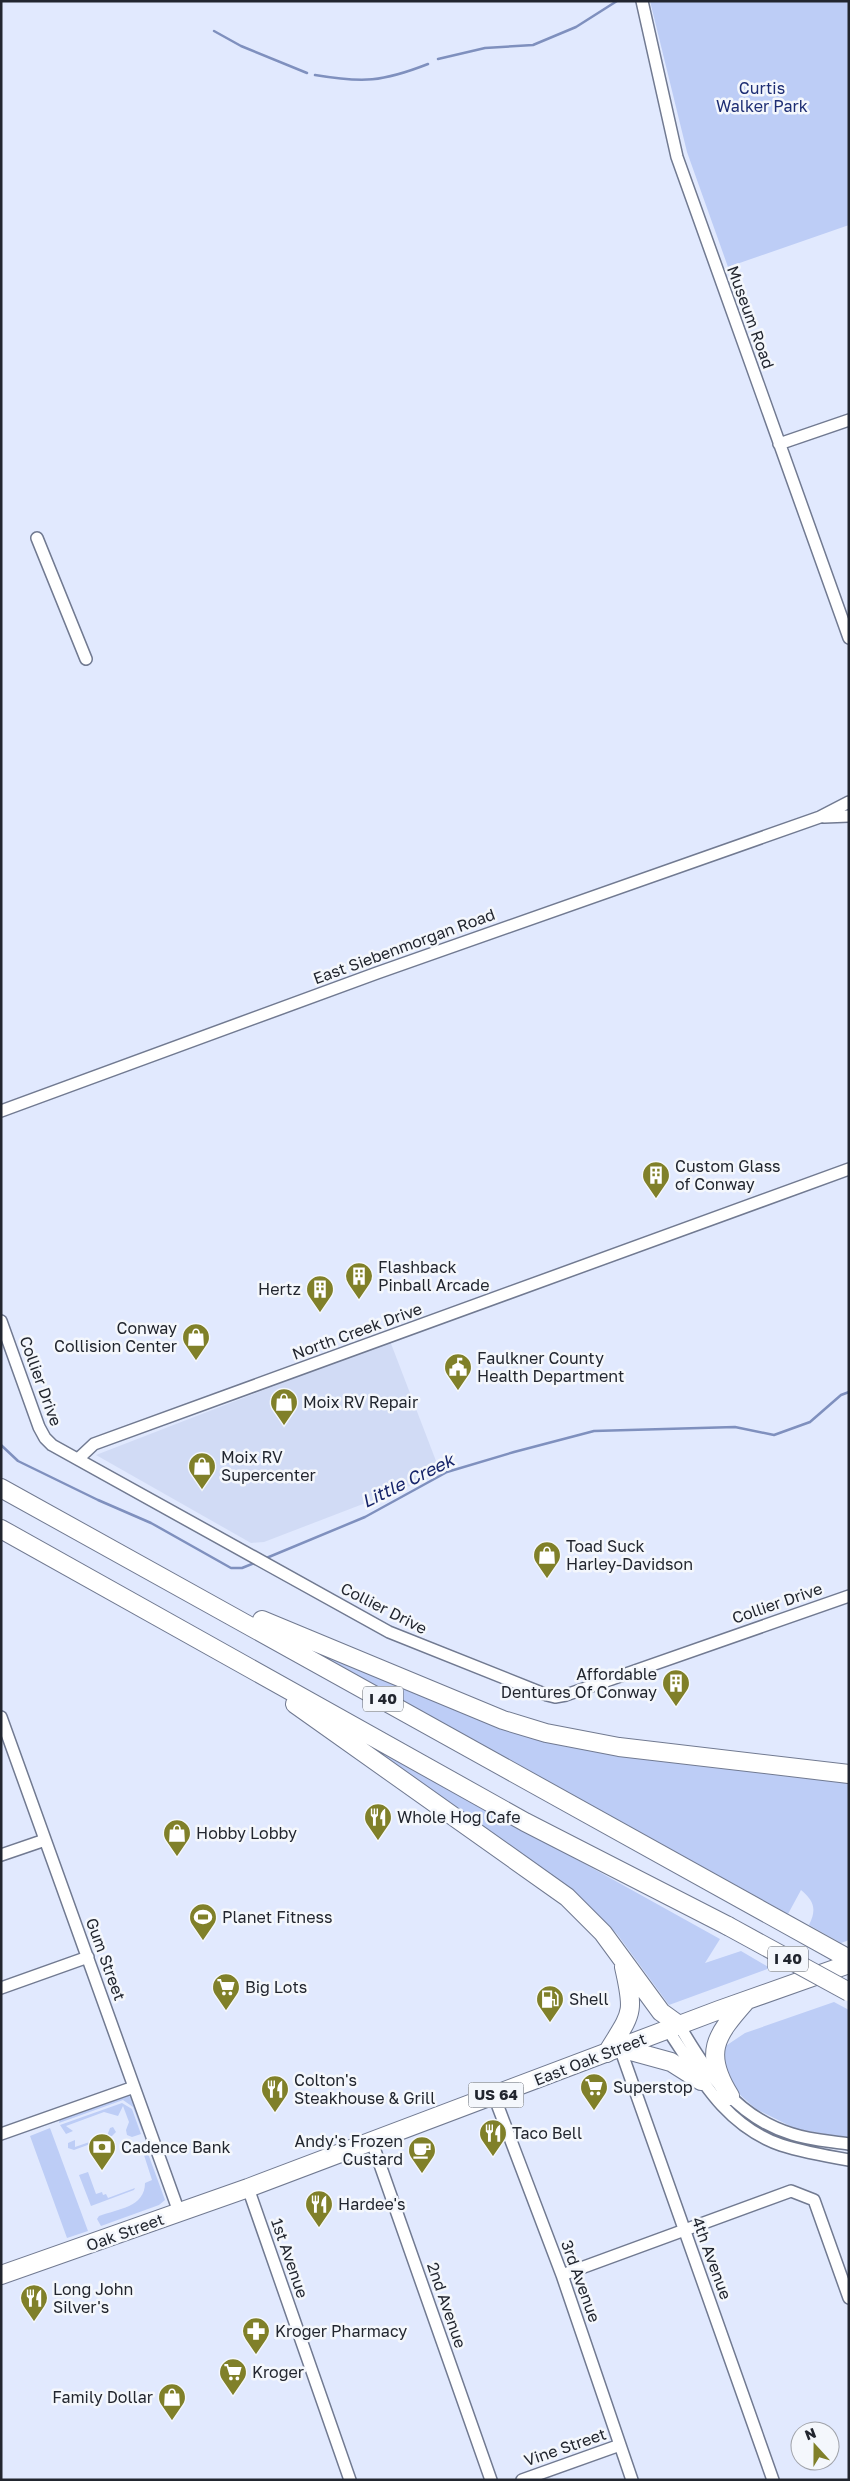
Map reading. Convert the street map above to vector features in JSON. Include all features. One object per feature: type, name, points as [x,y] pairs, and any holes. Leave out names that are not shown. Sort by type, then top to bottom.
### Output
[{"type":"highway","name":"I 40","points":[[1,1488],[186,1589],[849,1959]]},
{"type":"highway","name":"I 40","points":[[1,1528],[525,1822],[728,1926],[849,1992]]},
{"type":"highway","points":[[186,1589],[503,1720],[535,1731],[619,1747],[849,1774]]},
{"type":"highway","points":[[215,1648],[552,1885],[590,1918],[673,2027]]},
{"type":"highway","points":[[622,1959],[630,1995],[630,2010],[614,2050],[671,2062],[702,2081]]},
{"type":"highway","name":"East Oak Street","points":[[248,2188],[673,2027],[849,1964]]},
{"type":"highway","points":[[730,2096],[719,2080],[714,2065],[714,2052],[717,2040],[726,2024],[747,2000]]},
{"type":"highway","name":"Oak Street","points":[[1,2275],[248,2188]]},
{"type":"street","name":"Museum Road","points":[[642,1],[677,156],[849,638]]},
{"type":"street","points":[[780,444],[849,420]]},
{"type":"street","points":[[37,538],[86,659]]},
{"type":"street","name":"East Siebenmorgan Road","points":[[1,1111],[358,979],[820,817],[849,802]]},
{"type":"street","name":"East Siebenmorgan Road","points":[[820,817],[849,816]]},
{"type":"street","name":"North Creek Drive","points":[[78,1459],[94,1444],[849,1169]]},
{"type":"street","name":"Collier Drive","points":[[1,1321],[45,1438],[52,1445],[389,1632],[555,1697],[849,1596]]},
{"type":"street","name":"Gum Street","points":[[1,1717],[179,2212]]},
{"type":"street","points":[[1,1855],[45,1840]]},
{"type":"street","points":[[1,1988],[88,1957]]},
{"type":"street","points":[[673,2027],[702,2081],[726,2112],[759,2135],[786,2146],[849,2160]]},
{"type":"street","points":[[673,2027],[712,2079],[751,2115],[773,2127],[800,2136],[849,2144]]},
{"type":"street","name":"4th Avenue","points":[[614,2050],[684,2229],[773,2480]]},
{"type":"street","points":[[1,2134],[134,2087]]},
{"type":"street","name":"3rd Avenue","points":[[494,2096],[562,2275],[632,2480]]},
{"type":"street","name":"2nd Avenue","points":[[372,2142],[491,2480]]},
{"type":"street","name":"1st Avenue","points":[[248,2188],[350,2480]]},
{"type":"street","points":[[562,2275],[791,2191],[814,2200],[849,2298]]},
{"type":"street","name":"Vine Street","points":[[522,2480],[620,2445]]},
{"type":"shaded area","name":"Moix RV Supercenter","points":[[390,1341],[441,1474],[264,1542],[251,1543],[96,1455]]},
{"type":"green space","name":"Curtis Walker Park","points":[[650,1],[849,1],[849,225],[728,267],[687,152]]},
{"type":"green space","points":[[293,1640],[498,1726],[566,1746],[849,1781],[849,1940],[841,1943],[809,1925],[813,1914],[813,1906],[809,1898],[801,1890],[788,1914]]},
{"type":"green space","points":[[338,1727],[720,1939],[705,1963],[741,1951],[770,1968],[669,2005],[617,1934],[569,1889]]},
{"type":"green space","points":[[834,2002],[849,2010],[849,2138],[796,2129],[756,2109],[738,2093],[725,2074],[719,2042],[727,2045],[745,2033]]},
{"type":"green space","points":[[127,2094],[134,2100],[143,2127],[142,2131],[133,2107],[123,2100],[59,2123],[60,2118]]},
{"type":"green space","points":[[122,2103],[132,2109],[141,2134],[132,2137],[127,2135],[126,2130],[129,2122],[123,2106],[118,2116],[104,2112],[66,2126],[73,2131],[66,2134],[60,2125]]},
{"type":"green space","points":[[113,2127],[116,2132],[112,2136],[74,2150],[68,2148],[68,2143],[75,2140],[75,2147],[107,2136],[110,2128]]},
{"type":"green space","points":[[50,2128],[88,2231],[67,2238],[30,2136]]},
{"type":"green space","points":[[146,2148],[165,2200],[159,2205],[101,2226],[97,2219],[99,2216],[122,2209],[135,2202],[144,2191],[145,2183],[152,2180],[143,2152],[134,2154]]},
{"type":"green space","points":[[88,2172],[96,2194],[102,2192],[108,2198],[135,2188],[91,2206],[79,2175]]},
{"type":"waterway","points":[[438,59],[485,48],[533,45],[576,27],[617,1]]},
{"type":"waterway","points":[[214,31],[241,46],[307,73]]},
{"type":"waterway","points":[[315,75],[360,80],[385,78],[428,64]]},
{"type":"waterway","name":"Little Creek","points":[[264,1559],[365,1517],[447,1472],[514,1452],[594,1431],[735,1427],[774,1435],[810,1422],[841,1395],[849,1392]]},
{"type":"waterway","name":"Little Creek","points":[[1,1445],[18,1461],[98,1500],[151,1523],[231,1568],[242,1568],[257,1562]]},
{"type":"place","name":"Custom Glass of Conway","points":[[656,1199]]},
{"type":"place","name":"Flashback Pinball Arcade","points":[[359,1300]]},
{"type":"place","name":"Hertz","points":[[320,1313]]},
{"type":"place","name":"Conway Collision Center","points":[[196,1361]]},
{"type":"place","name":"Faulkner County Health Department","points":[[458,1391]]},
{"type":"place","name":"Moix RV Repair","points":[[284,1426]]},
{"type":"place","name":"Moix RV Supercenter","points":[[202,1490]]},
{"type":"place","name":"Toad Suck Harley-Davidson","points":[[547,1579]]},
{"type":"place","name":"Affordable Dentures Of Conway","points":[[676,1707]]},
{"type":"place","name":"Whole Hog Cafe","points":[[378,1841]]},
{"type":"place","name":"Hobby Lobby","points":[[177,1857]]},
{"type":"place","name":"Planet Fitness","points":[[203,1941]]},
{"type":"place","name":"Big Lots","points":[[226,2011]]},
{"type":"place","name":"Shell","points":[[550,2023]]},
{"type":"place","name":"Superstop","points":[[594,2111]]},
{"type":"place","name":"Colton's Steakhouse & Grill","points":[[275,2113]]},
{"type":"place","name":"Taco Bell","points":[[493,2157]]},
{"type":"place","name":"Cadence Bank","points":[[102,2171]]},
{"type":"place","name":"Andy's Frozen Custard","points":[[422,2174]]},
{"type":"place","name":"Hardee's","points":[[319,2228]]},
{"type":"place","name":"Long John Silver's","points":[[34,2322]]},
{"type":"place","name":"Kroger Pharmacy","points":[[256,2355]]},
{"type":"place","name":"Kroger","points":[[233,2396]]},
{"type":"place","name":"Family Dollar","points":[[172,2421]]}]
